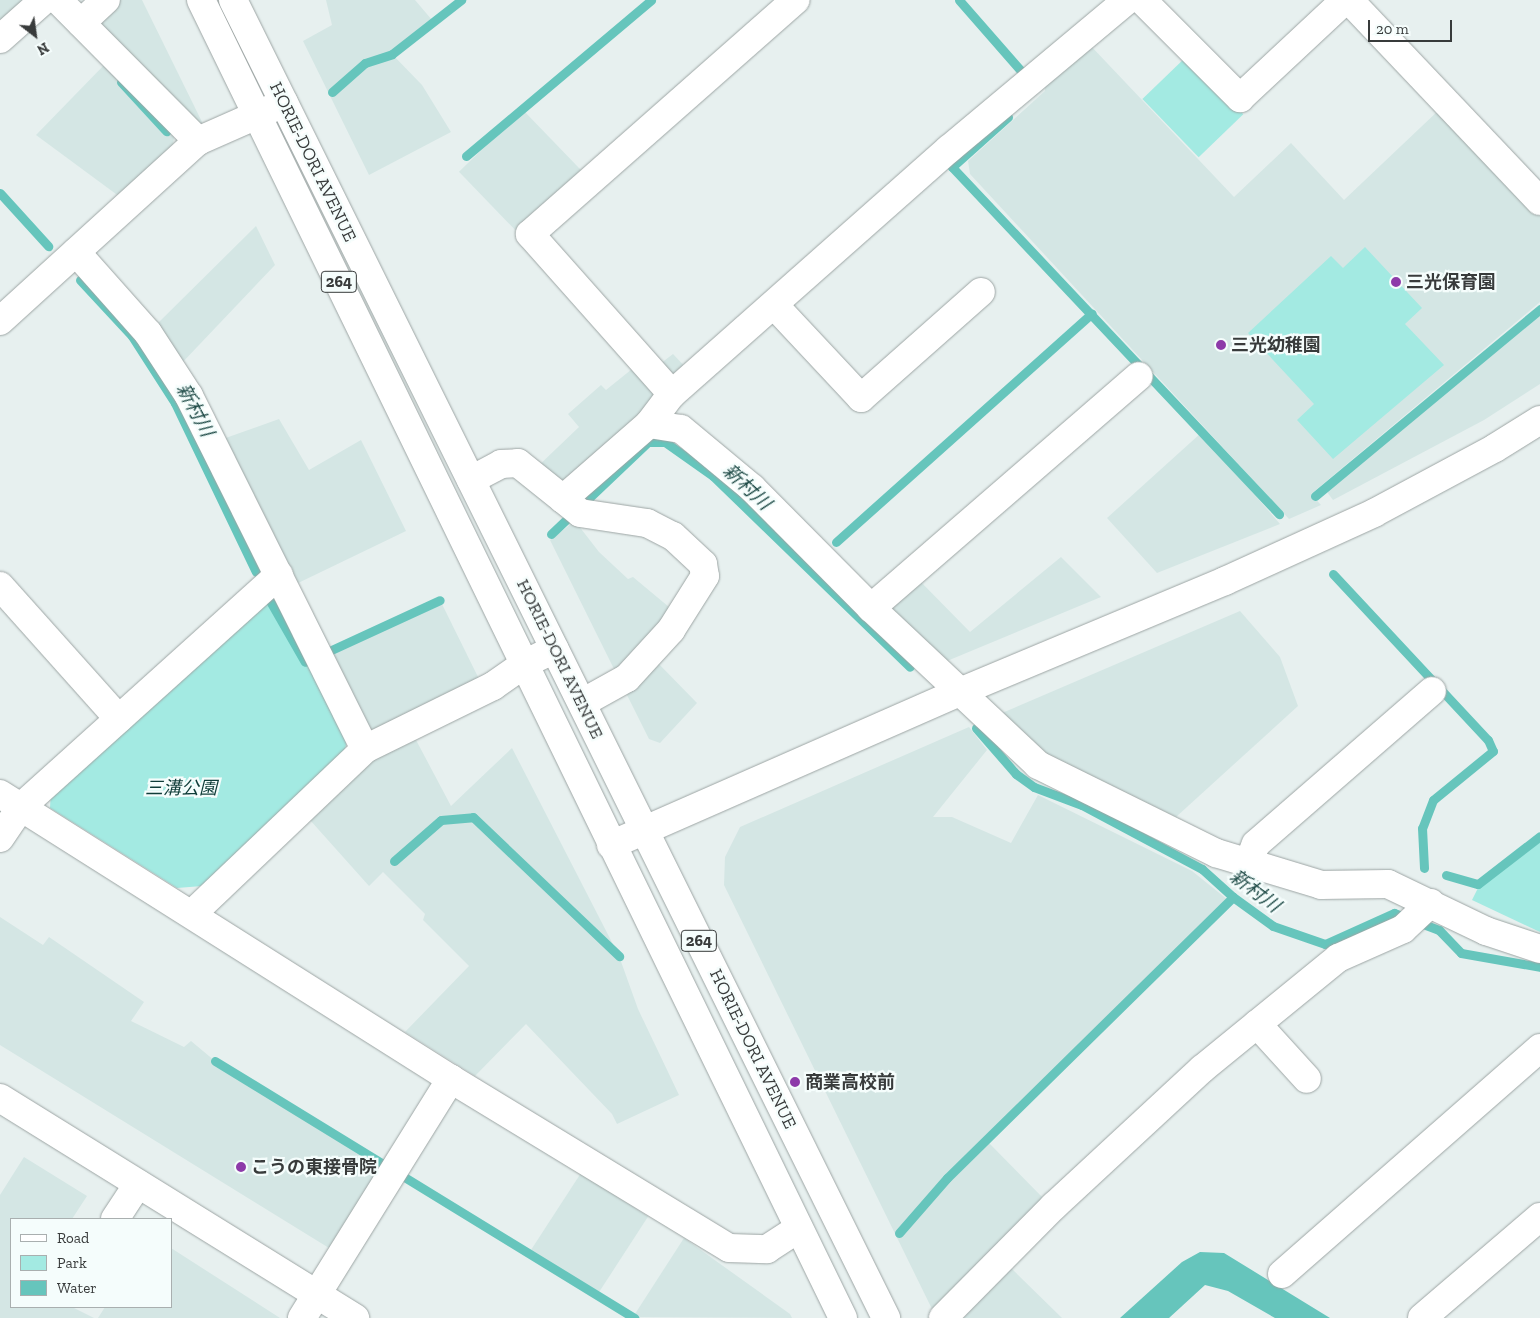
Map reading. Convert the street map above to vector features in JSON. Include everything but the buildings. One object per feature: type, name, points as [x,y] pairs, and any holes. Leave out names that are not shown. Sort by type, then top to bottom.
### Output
[{"type":"main road","points":[[0,39],[44,0]]},
{"type":"main road","points":[[58,0],[198,141]]},
{"type":"main road","points":[[81,23],[106,0]]},
{"type":"main road","name":"HORIE-DORI AVENUE","points":[[202,0],[611,845],[843,1318]]},
{"type":"main road","name":"HORIE-DORI AVENUE","points":[[233,0],[886,1318]]},
{"type":"main road","points":[[672,394],[530,234],[795,0]]},
{"type":"main road","points":[[572,506],[649,424],[672,394],[775,306],[949,149],[1127,0]]},
{"type":"main road","points":[[1142,0],[1240,98],[1347,0],[1540,201]]},
{"type":"main road","points":[[0,321],[198,141],[284,102]]},
{"type":"main road","points":[[76,252],[148,333],[189,396],[365,749]]},
{"type":"main road","points":[[775,306],[861,398],[981,292]]},
{"type":"main road","points":[[871,608],[1139,376]]},
{"type":"main road","points":[[611,845],[962,691],[1225,581],[1374,513],[1495,448],[1540,420]]},
{"type":"main road","points":[[649,424],[681,428],[752,488],[871,608],[962,691],[1038,765],[1216,853],[1249,861],[1321,885],[1388,884],[1486,931],[1540,949]]},
{"type":"main road","points":[[471,480],[501,464],[518,463],[572,506],[647,523],[673,536],[703,564],[705,576],[672,630],[627,678],[582,703]]},
{"type":"main road","points":[[0,838],[11,801],[119,719],[279,575]]},
{"type":"main road","points":[[0,586],[119,719]]},
{"type":"main road","points":[[193,913],[365,749],[493,686],[524,664],[555,649]]},
{"type":"main road","points":[[1249,861],[1256,844],[1432,691]]},
{"type":"main road","points":[[11,801],[193,913],[451,1079],[729,1248],[767,1248],[800,1228]]},
{"type":"main road","points":[[943,1318],[1054,1206],[1202,1069],[1338,958],[1403,929],[1431,903]]},
{"type":"main road","points":[[1257,1024],[1306,1079]]},
{"type":"main road","points":[[1282,1274],[1540,1048]]},
{"type":"main road","points":[[302,1318],[451,1079]]},
{"type":"main road","points":[[0,1098],[355,1318]]},
{"type":"main road","points":[[116,1218],[138,1184]]},
{"type":"main road","points":[[1422,1318],[1540,1217]]},
{"type":"shaded area","points":[[0,0],[26,0],[0,23]]},
{"type":"shaded area","points":[[114,0],[142,0],[204,126],[197,127],[91,21]]},
{"type":"shaded area","points":[[326,0],[415,0],[432,20],[390,52],[422,85],[451,132],[369,175],[303,41],[332,25]]},
{"type":"shaded area","points":[[1089,44],[1234,197],[1291,143],[1344,200],[1440,109],[1540,216],[1540,302],[1311,494],[1321,505],[1289,519],[970,174],[968,161],[1045,91],[1044,81]]},
{"type":"shaded area","points":[[107,62],[175,127],[173,146],[120,197],[36,135]]},
{"type":"shaded area","points":[[523,110],[585,174],[521,236],[459,172]]},
{"type":"shaded area","points":[[256,226],[275,265],[180,365],[154,327]]},
{"type":"shaded area","points":[[1540,314],[1540,384],[1484,420],[1333,500],[1327,492]]},
{"type":"shaded area","points":[[673,354],[690,372],[564,490],[535,469],[579,427],[568,414],[601,385],[606,390],[637,365],[656,367]]},
{"type":"shaded area","points":[[279,419],[309,470],[361,440],[406,531],[294,585],[220,440]]},
{"type":"shaded area","points":[[1201,433],[1280,524],[1157,573],[1107,518]]},
{"type":"shaded area","points":[[575,521],[599,552],[628,579],[633,577],[675,612],[615,671],[550,540]]},
{"type":"shaded area","points":[[1061,557],[1101,597],[947,661],[883,607],[916,577],[970,632]]},
{"type":"shaded area","points":[[440,600],[479,679],[378,733],[363,724],[327,652]]},
{"type":"shaded area","points":[[1240,611],[1280,657],[1298,706],[1176,817],[1048,755],[1002,713]]},
{"type":"shaded area","points":[[654,659],[697,703],[660,743],[649,739],[623,687]]},
{"type":"shaded area","points":[[969,727],[987,750],[933,817],[952,817],[1011,843],[1038,795],[1192,871],[1233,904],[989,1143],[1044,1199],[932,1309],[724,885],[725,857],[740,827]]},
{"type":"shaded area","points":[[416,740],[451,806],[512,748],[619,956],[638,1009],[679,1095],[617,1124],[612,1114],[526,1024],[475,1076],[405,1032],[469,966],[423,920],[425,914],[383,872],[369,886],[310,820],[371,760]]},
{"type":"shaded area","points":[[0,917],[43,945],[49,937],[144,1002],[131,1021],[184,1047],[191,1041],[215,1061],[383,1164],[329,1248],[0,1045]]},
{"type":"shaded area","points":[[24,1157],[87,1196],[73,1218],[10,1218],[10,1308],[74,1308],[94,1318],[0,1318],[0,1195]]},
{"type":"shaded area","points":[[581,1173],[648,1217],[596,1297],[529,1254]]},
{"type":"shaded area","points":[[684,1238],[790,1314],[792,1318],[633,1317]]},
{"type":"shaded area","points":[[172,1249],[280,1318],[98,1318],[104,1308],[172,1308]]},
{"type":"shaded area","points":[[1011,1268],[1062,1318],[960,1318]]},
{"type":"green space","points":[[1187,56],[1243,114],[1199,157],[1142,99]]},
{"type":"green space","points":[[1365,247],[1422,308],[1405,324],[1444,365],[1333,459],[1297,420],[1314,404],[1248,333],[1331,256],[1343,268]]},
{"type":"green space","name":"三溝公園","points":[[265,596],[278,602],[348,735],[344,754],[202,886],[177,888],[50,808],[51,791]]},
{"type":"green space","points":[[1540,841],[1540,932],[1472,900],[1478,888]]},
{"type":"water","points":[[1200,1252],[1224,1253],[1330,1318],[1275,1318],[1228,1291],[1205,1285],[1169,1318],[1120,1318],[1182,1262]]},
{"type":"waterway","points":[[332,92],[365,63],[392,54],[461,0]]},
{"type":"waterway","points":[[466,156],[651,0]]},
{"type":"waterway","points":[[959,0],[1029,80]]},
{"type":"waterway","points":[[121,82],[166,131]]},
{"type":"waterway","points":[[1008,117],[952,167],[1279,514]]},
{"type":"waterway","name":"新村川","points":[[0,193],[48,246]]},
{"type":"waterway","name":"新村川","points":[[80,280],[132,336],[175,403],[256,572]]},
{"type":"waterway","points":[[1315,496],[1540,309]]},
{"type":"waterway","points":[[836,542],[1092,313]]},
{"type":"waterway","name":"新村川","points":[[551,534],[648,442],[665,442],[713,476],[910,667]]},
{"type":"waterway","points":[[1333,574],[1488,740],[1493,751],[1433,800],[1422,828],[1424,868]]},
{"type":"waterway","name":"新村川","points":[[327,652],[440,600]]},
{"type":"waterway","name":"新村川","points":[[270,601],[305,662]]},
{"type":"waterway","name":"新村川","points":[[976,728],[1016,774],[1034,787],[1082,805],[1202,869],[1233,897],[1273,926],[1325,944],[1394,913],[1439,930],[1461,953],[1540,967]]},
{"type":"waterway","points":[[394,861],[441,820],[473,817],[619,956]]},
{"type":"waterway","points":[[1446,875],[1478,884],[1540,836]]},
{"type":"waterway","points":[[899,1233],[947,1178],[1233,897]]},
{"type":"waterway","points":[[215,1061],[634,1318]]},
{"type":"place","name":"三光保育園","points":[[1396,282]]},
{"type":"place","name":"三光幼稚園","points":[[1221,345]]},
{"type":"place","name":"商業高校前","points":[[795,1082]]},
{"type":"place","name":"こうの東接骨院","points":[[241,1167]]}]
